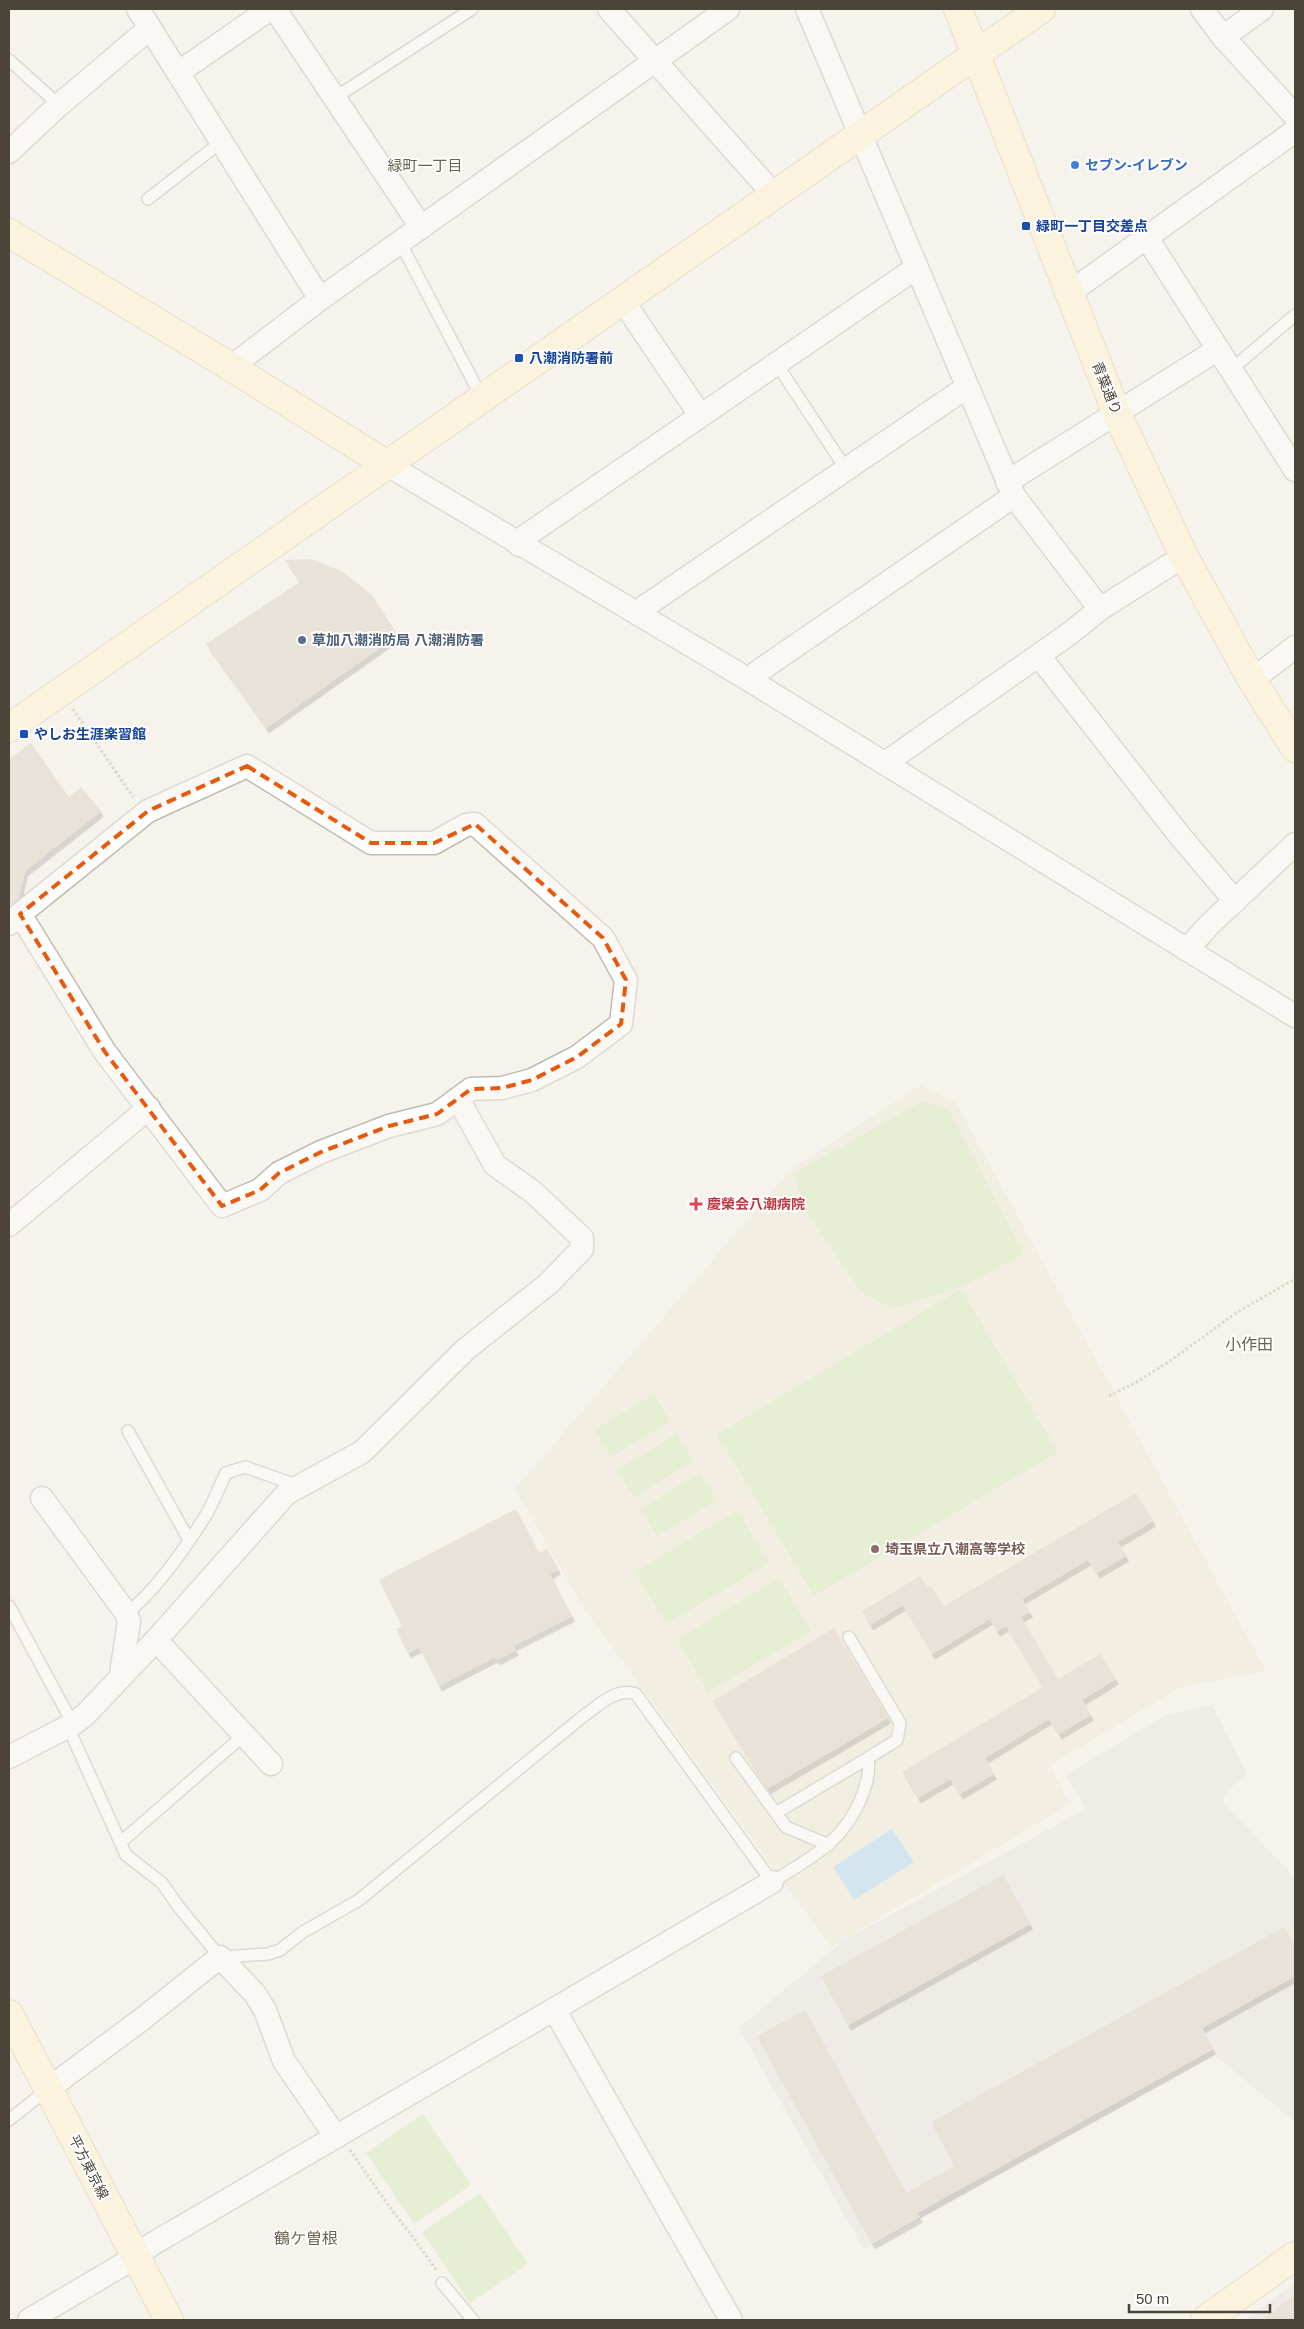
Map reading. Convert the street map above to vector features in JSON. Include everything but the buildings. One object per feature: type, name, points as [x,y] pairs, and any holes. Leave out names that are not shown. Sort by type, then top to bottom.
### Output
[{"type":"street","points":[[138,9],[180,72],[320,299]]},
{"type":"street","points":[[180,72],[270,9]]},
{"type":"street","points":[[276,9],[421,227]]},
{"type":"street","points":[[609,9],[775,196]]},
{"type":"street","points":[[231,367],[320,299],[728,9]]},
{"type":"street","points":[[807,9],[1011,489],[1100,609]]},
{"type":"street","name":"青葉通り","points":[[958,9],[1116,414],[1184,556],[1252,680],[1295,748]]},
{"type":"street","points":[[9,728],[1041,9]]},
{"type":"street","points":[[1202,9],[1223,37],[1295,116]]},
{"type":"street","points":[[1223,37],[1262,9]]},
{"type":"street","points":[[9,152],[59,105],[150,28]]},
{"type":"street","points":[[1069,293],[1295,131]]},
{"type":"street","points":[[9,233],[231,367],[519,545],[751,681],[1295,1016]]},
{"type":"street","points":[[1146,238],[1217,350],[1232,369],[1295,470]]},
{"type":"street","points":[[519,545],[524,537],[916,268]]},
{"type":"street","points":[[623,301],[700,415]]},
{"type":"street","points":[[751,681],[756,673],[1116,414],[1217,350]]},
{"type":"street","points":[[639,615],[644,607],[967,387]]},
{"type":"street","points":[[887,764],[891,758],[1038,656],[1100,609],[1184,556]]},
{"type":"street","points":[[1252,680],[1295,647]]},
{"type":"street","points":[[1038,656],[1180,836],[1235,901]]},
{"type":"street","points":[[246,766],[371,843],[434,843],[466,825],[475,824],[602,938],[626,980],[621,1024],[578,1056],[532,1080],[502,1088],[471,1089],[437,1114],[389,1126],[320,1152],[279,1173],[260,1190],[222,1206],[105,1052],[14,919],[148,811],[246,766]]},
{"type":"street","points":[[1187,950],[1192,942],[1295,844]]},
{"type":"street","points":[[9,1757],[71,1726],[86,1714],[121,1674],[156,1640],[287,1494],[362,1452],[466,1349],[548,1284],[582,1249],[582,1238],[533,1192],[495,1165],[458,1099]]},
{"type":"street","points":[[9,1224],[149,1108]]},
{"type":"street","points":[[42,1498],[126,1613],[128,1628],[121,1674]]},
{"type":"street","points":[[156,1640],[271,1764]]},
{"type":"street","points":[[29,2320],[338,2136],[772,1882]]},
{"type":"street","points":[[48,2089],[141,2020],[220,1957],[255,1994],[265,2010],[284,2061],[338,2136]]},
{"type":"street","points":[[554,2009],[731,2320]]},
{"type":"street","name":"平方東京線","points":[[9,2014],[168,2320]]},
{"type":"street","points":[[1205,2320],[1295,2256]]},
{"type":"lane","points":[[336,97],[472,9]]},
{"type":"lane","points":[[9,60],[59,105]]},
{"type":"lane","points":[[148,199],[222,142]]},
{"type":"lane","points":[[400,242],[482,398]]},
{"type":"lane","points":[[1232,369],[1295,315]]},
{"type":"lane","points":[[776,363],[846,469]]},
{"type":"lane","points":[[128,1432],[189,1540]]},
{"type":"lane","points":[[126,1613],[138,1605],[153,1589],[189,1540],[207,1514],[226,1474],[245,1467],[300,1486]]},
{"type":"lane","points":[[9,1606],[71,1726],[126,1855],[162,1883],[178,1906],[220,1957],[268,1954],[280,1950],[303,1932],[359,1900],[581,1718],[616,1694],[627,1691],[636,1694],[772,1882],[829,1845],[854,1816],[870,1775],[868,1758]]},
{"type":"lane","points":[[776,1813],[898,1740],[900,1723],[849,1636]]},
{"type":"lane","points":[[121,1842],[244,1735]]},
{"type":"lane","points":[[736,1758],[786,1827],[829,1845]]},
{"type":"lane","points":[[9,2120],[48,2089]]},
{"type":"lane","points":[[442,2283],[473,2320]]},
{"type":"path","points":[[61,691],[135,800],[148,811]]},
{"type":"path","points":[[1109,1396],[1145,1377],[1236,1313],[1295,1279]]},
{"type":"path","points":[[338,2136],[436,2269],[442,2283]]},
{"type":"highlighted area","points":[[247,766],[371,843],[434,843],[475,824],[603,938],[626,980],[621,1024],[577,1057],[532,1080],[502,1088],[471,1089],[437,1114],[389,1126],[321,1152],[279,1173],[260,1190],[222,1206],[105,1052],[20,914],[148,811]]},
{"type":"shaded area","name":"埼玉県立八潮高等学校","points":[[921,1085],[956,1103],[1266,1671],[1181,1687],[1050,1765],[1070,1804],[831,1947],[585,1610],[515,1489],[792,1168]]},
{"type":"shaded area","points":[[1212,1705],[1247,1774],[1227,1791],[1223,1802],[1295,1878],[1295,2122],[1215,2055],[864,2250],[739,2028],[844,1940],[1086,1809],[1066,1775],[1166,1715]]},
{"type":"shaded area","points":[[1295,2283],[1295,2320],[1244,2320]]},
{"type":"green space","points":[[923,1101],[949,1110],[1024,1254],[959,1288],[892,1308],[861,1292],[804,1208],[794,1173]]},
{"type":"green space","points":[[961,1289],[1058,1452],[814,1596],[717,1434]]},
{"type":"green space","points":[[654,1394],[670,1421],[611,1457],[594,1430]]},
{"type":"green space","points":[[677,1434],[693,1461],[634,1497],[617,1470]]},
{"type":"green space","points":[[700,1473],[717,1500],[657,1536],[641,1509]]},
{"type":"green space","points":[[737,1510],[769,1563],[666,1624],[635,1572]]},
{"type":"green space","points":[[779,1578],[811,1631],[708,1692],[677,1639]]},
{"type":"green space","points":[[423,2114],[471,2185],[414,2224],[366,2153]]},
{"type":"green space","points":[[480,2193],[528,2264],[470,2303],[422,2232]]},
{"type":"water","points":[[892,1829],[914,1862],[854,1900],[833,1867]]},
{"type":"place","name":"セブン-イレブン","points":[[1075,165]]},
{"type":"place","name":"緑町一丁目交差点","points":[[1026,226]]},
{"type":"place","name":"八潮消防署前","points":[[519,358]]},
{"type":"place","name":"草加八潮消防局 八潮消防署","points":[[302,640]]},
{"type":"place","name":"やしお生涯楽習館","points":[[24,734]]},
{"type":"place","name":"慶榮会八潮病院","points":[[696,1204]]},
{"type":"place","name":"埼玉県立八潮高等学校","points":[[875,1549]]},
{"type":"district","name":"緑町一丁目","points":[[425,166]]},
{"type":"district","name":"小作田","points":[[1249,1344]]},
{"type":"district","name":"鶴ケ曽根","points":[[306,2238]]}]
